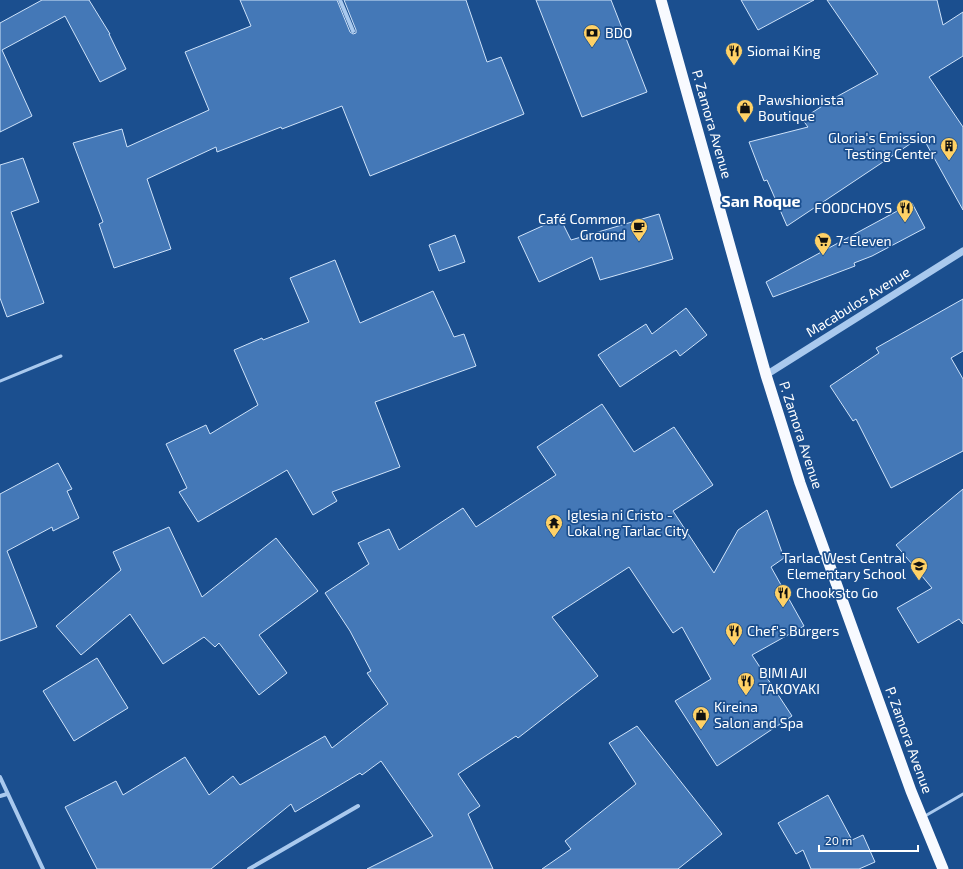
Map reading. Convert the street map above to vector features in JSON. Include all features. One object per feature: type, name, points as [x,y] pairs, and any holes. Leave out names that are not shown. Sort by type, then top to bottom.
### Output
[{"type":"highway","name":"P. Zamora Avenue","points":[[661,0],[766,375],[800,483],[921,818],[943,869]]},
{"type":"street","points":[[340,0],[353,31]]},
{"type":"street","name":"Macabulos Avenue","points":[[766,375],[963,251]]},
{"type":"street","points":[[0,777],[43,869]]},
{"type":"street","points":[[0,796],[7,794]]},
{"type":"street","points":[[249,869],[358,806]]},
{"type":"lane","points":[[0,381],[61,356]]},
{"type":"lane","points":[[921,818],[963,794]]},
{"type":"building","points":[[42,0],[89,0],[110,34],[126,69],[100,82],[65,16],[2,50],[32,116],[0,132],[0,23]]},
{"type":"building","points":[[240,0],[337,0],[350,32],[353,34],[356,33],[356,30],[344,0],[466,0],[487,62],[501,57],[524,114],[370,176],[342,106],[282,129],[281,127],[217,152],[216,147],[147,179],[171,249],[114,268],[99,224],[103,222],[73,143],[122,129],[127,147],[209,110],[185,52],[251,26]]},
{"type":"building","name":"BDO","points":[[536,0],[611,0],[647,92],[582,117]]},
{"type":"building","points":[[741,0],[814,0],[758,30]]},
{"type":"building","points":[[827,0],[937,0],[943,25],[963,12],[963,56],[929,77],[963,127],[963,210],[922,136],[787,226],[767,180],[764,181],[749,142],[808,127],[802,119],[838,96],[878,74]]},
{"type":"building","points":[[23,158],[39,202],[11,212],[44,303],[7,317],[0,298],[0,165]]},
{"type":"building","points":[[912,203],[925,228],[872,256],[854,263],[855,266],[773,297],[766,282]]},
{"type":"building","points":[[659,214],[673,259],[600,280],[592,257],[539,282],[518,237],[560,218],[571,240]]},
{"type":"building","points":[[455,235],[465,262],[439,271],[429,245]]},
{"type":"building","points":[[335,260],[360,323],[433,291],[454,337],[464,334],[476,366],[375,402],[400,467],[332,492],[337,501],[313,515],[287,470],[198,522],[179,492],[187,488],[166,444],[206,425],[210,434],[258,405],[234,350],[262,338],[263,340],[309,322],[290,278]]},
{"type":"building","points":[[963,299],[963,351],[951,358],[963,379],[963,451],[891,488],[856,419],[853,421],[830,386],[879,353],[876,348]]},
{"type":"building","points":[[686,308],[707,335],[680,356],[676,350],[620,387],[598,355],[646,324],[652,334]]},
{"type":"building","points":[[602,404],[634,452],[674,427],[713,485],[673,511],[714,573],[738,530],[767,510],[784,558],[771,567],[804,626],[752,655],[792,716],[717,766],[675,701],[711,679],[682,627],[673,633],[629,567],[552,617],[598,676],[518,738],[516,736],[458,774],[480,806],[468,814],[493,869],[367,869],[433,836],[381,761],[362,775],[360,773],[295,812],[291,804],[211,869],[97,869],[65,807],[116,781],[123,795],[185,757],[209,795],[233,776],[240,785],[325,736],[332,748],[388,704],[367,673],[371,671],[350,631],[325,593],[369,564],[358,543],[389,529],[399,550],[463,508],[476,527],[556,475],[537,447]]},
{"type":"building","points":[[58,463],[72,489],[67,491],[79,518],[53,531],[52,527],[7,551],[37,627],[0,641],[0,494]]},
{"type":"building","points":[[963,489],[963,624],[959,619],[918,643],[897,608],[932,588],[896,545]]},
{"type":"building","points":[[169,527],[202,597],[276,538],[318,591],[259,635],[287,673],[259,695],[219,643],[215,647],[204,637],[163,664],[130,614],[81,655],[56,626],[121,570],[113,552]]},
{"type":"building","points":[[97,658],[128,708],[74,741],[43,691]]},
{"type":"building","points":[[637,726],[722,834],[678,869],[542,869],[571,849],[565,841],[636,784],[609,743]]},
{"type":"building","points":[[828,795],[852,840],[863,835],[875,862],[859,869],[811,869],[803,850],[796,854],[778,823]]},
{"type":"place","name":"BDO","points":[[592,48]]},
{"type":"place","name":"Siomai King","points":[[734,66]]},
{"type":"place","name":"Pawshionista Boutique","points":[[745,123]]},
{"type":"place","name":"Gloria's Emission Testing Center","points":[[949,161]]},
{"type":"place","name":"FOODCHOYS","points":[[905,223]]},
{"type":"place","name":"Café Common Ground","points":[[639,242]]},
{"type":"place","name":"7-Eleven","points":[[823,256]]},
{"type":"place","name":"Iglesia ni Cristo - Lokal ng Tarlac City","points":[[554,538]]},
{"type":"place","name":"Tarlac West Central Elementary School","points":[[919,581]]},
{"type":"place","name":"Chooks to Go","points":[[783,608]]},
{"type":"place","name":"Chef's Burgers","points":[[734,646]]},
{"type":"place","name":"BIMI AJI TAKOYAKI","points":[[746,696]]},
{"type":"place","name":"Kireina Salon and Spa","points":[[701,730]]},
{"type":"district","name":"San Roque","points":[[761,201]]}]
